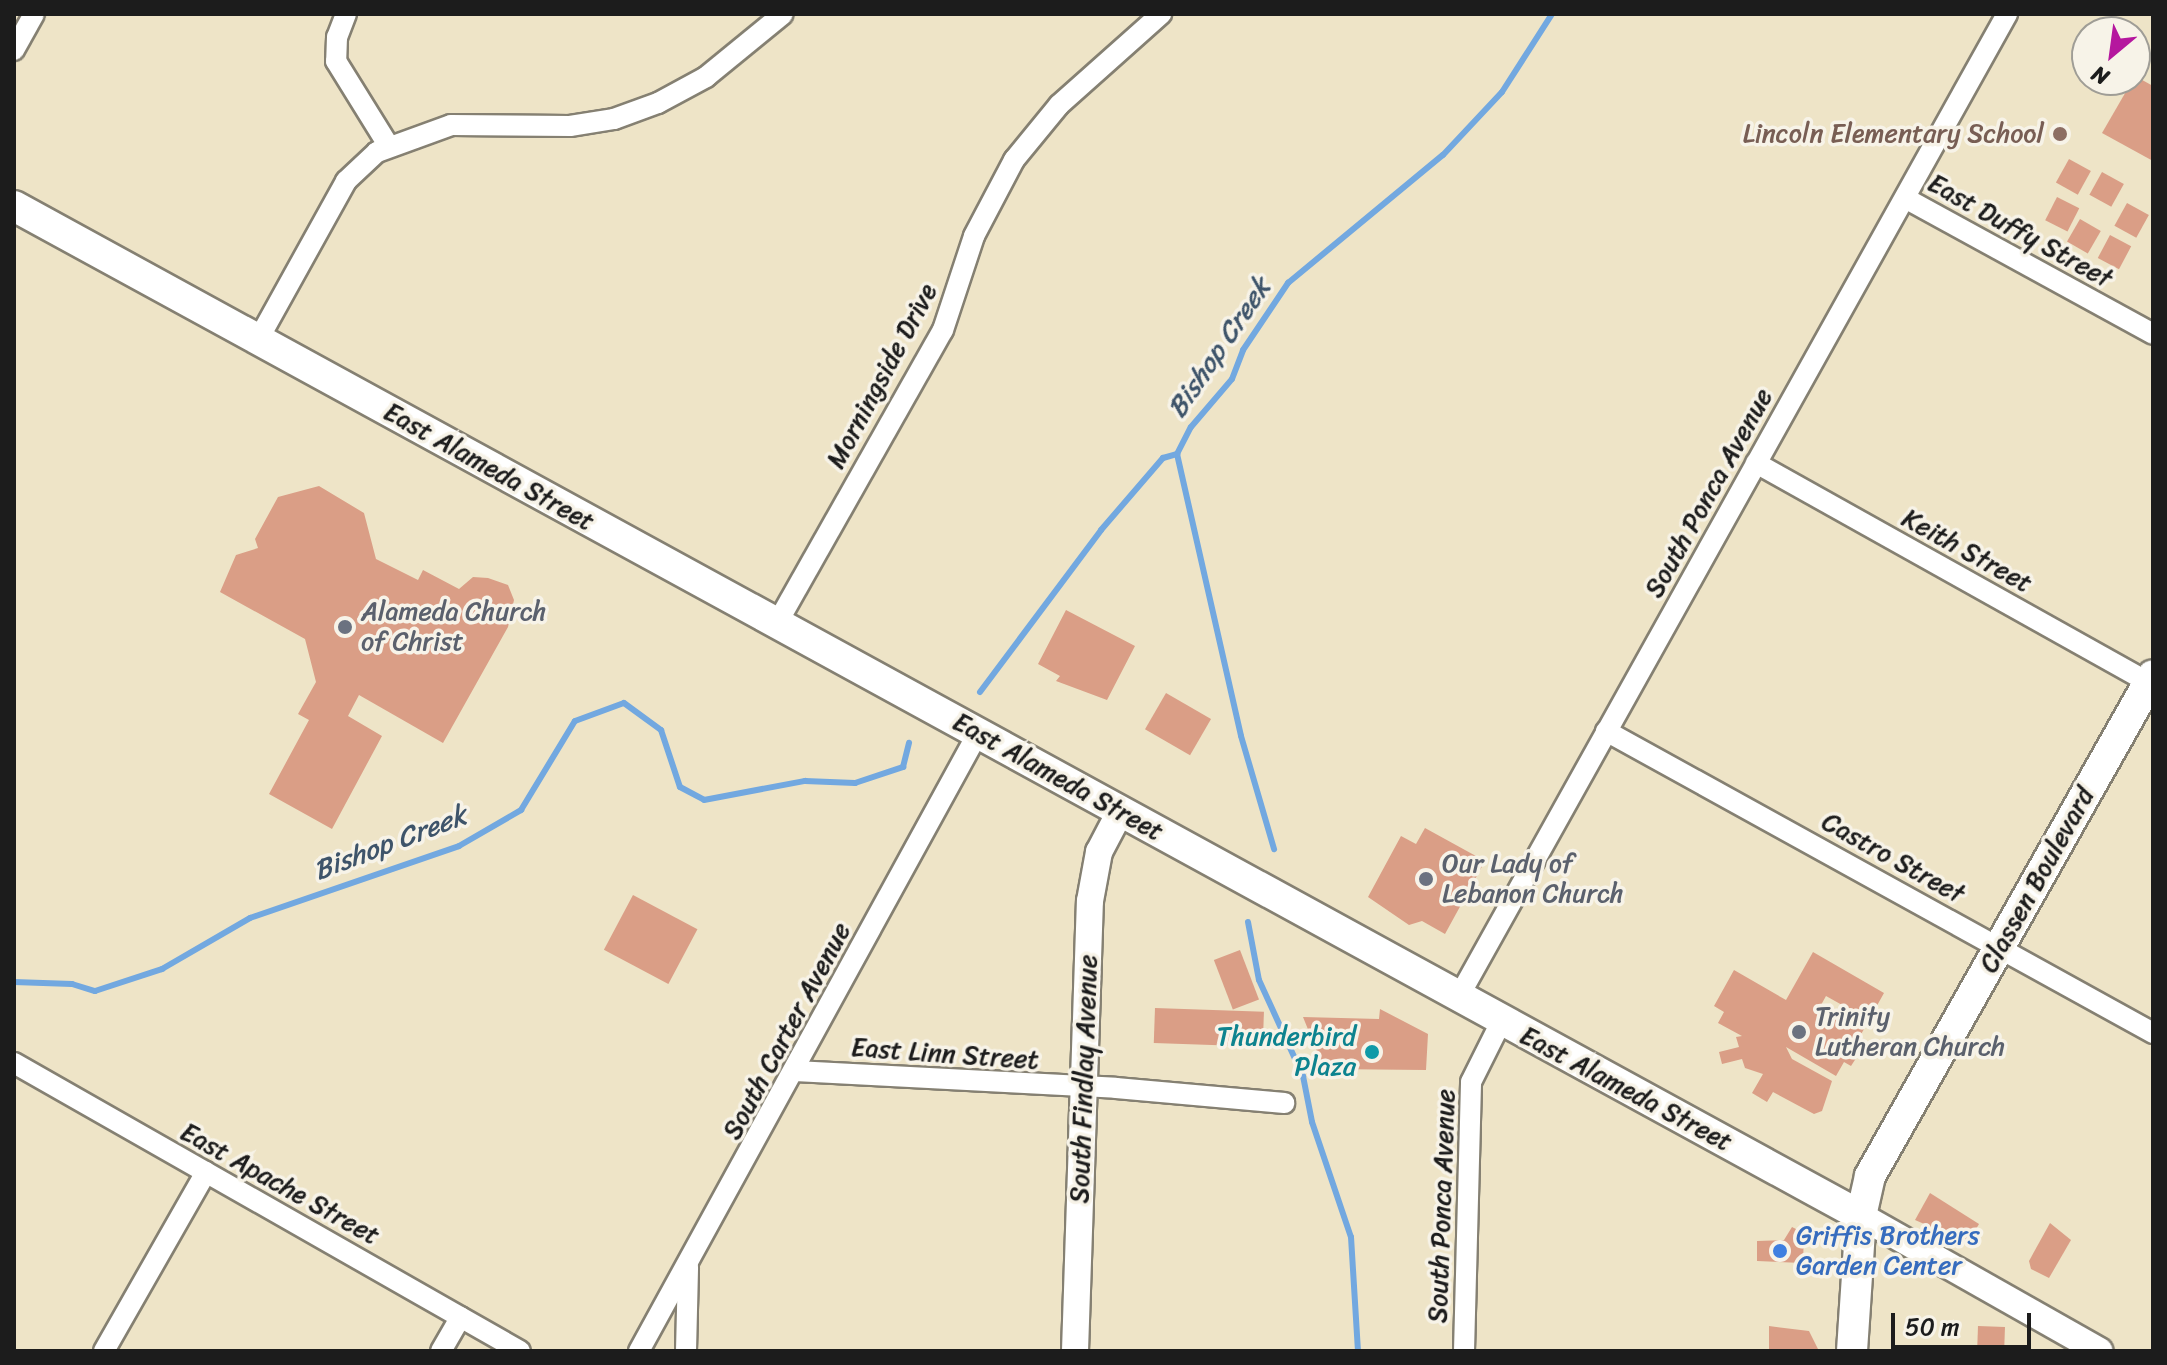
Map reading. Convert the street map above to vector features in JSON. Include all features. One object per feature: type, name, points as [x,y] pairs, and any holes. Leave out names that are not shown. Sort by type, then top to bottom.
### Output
[{"type":"main road","name":"East Alameda Street","points":[[14,206],[1501,1022],[1861,1216]]},
{"type":"main road","name":"Classen Boulevard","points":[[1852,1351],[1861,1216],[1870,1176],[2152,681]]},
{"type":"street","points":[[14,50],[34,14]]},
{"type":"street","points":[[346,14],[337,37],[336,61],[388,145]]},
{"type":"street","points":[[258,340],[346,181],[364,160],[388,145],[451,125],[570,126],[614,119],[706,77],[783,14]]},
{"type":"street","name":"Morningside Drive","points":[[776,625],[943,330],[974,236],[1014,160],[1059,105],[1161,14]]},
{"type":"street","name":"South Ponca Avenue","points":[[1458,998],[2007,14]]},
{"type":"street","name":"East Duffy Street","points":[[1905,198],[2153,334]]},
{"type":"street","name":"Keith Street","points":[[1756,463],[2152,681]]},
{"type":"street","name":"Castro Street","points":[[1606,731],[2153,1033]]},
{"type":"street","name":"South Carter Avenue","points":[[639,1351],[689,1265],[978,733]]},
{"type":"street","name":"South Findlay Avenue","points":[[1075,1351],[1090,901],[1099,852],[1120,812]]},
{"type":"street","name":"South Ponca Avenue","points":[[1464,1351],[1471,1082],[1501,1022]]},
{"type":"street","name":"East Apache Street","points":[[14,1063],[520,1351]]},
{"type":"street","name":"East Linn Street","points":[[795,1071],[1083,1087],[1284,1103]]},
{"type":"street","points":[[104,1351],[206,1172]]},
{"type":"street","name":"East Alameda Street","points":[[1861,1216],[2100,1351]]},
{"type":"street","points":[[686,1351],[689,1265]]},
{"type":"street","points":[[441,1351],[461,1317]]},
{"type":"building","points":[[2153,86],[2153,161],[2102,133],[2123,96],[2151,96]]},
{"type":"building","points":[[2069,159],[2091,171],[2078,195],[2056,183]]},
{"type":"building","points":[[2102,172],[2124,184],[2111,207],[2089,195]]},
{"type":"building","points":[[2057,197],[2079,208],[2067,232],[2045,220]]},
{"type":"building","points":[[2127,203],[2149,215],[2136,238],[2114,226]]},
{"type":"building","points":[[2080,219],[2101,231],[2088,254],[2067,242]]},
{"type":"building","points":[[2110,235],[2131,246],[2119,269],[2098,258]]},
{"type":"building","points":[[319,486],[364,513],[376,559],[418,580],[423,570],[459,589],[473,577],[488,578],[508,585],[514,600],[508,627],[443,743],[359,695],[348,716],[382,736],[332,829],[269,794],[309,720],[298,714],[316,682],[305,639],[220,592],[236,555],[258,548],[255,539],[278,497]]},
{"type":"building","points":[[1066,610],[1135,646],[1107,700],[1056,681],[1060,676],[1038,664]]},
{"type":"building","points":[[1166,693],[1211,719],[1190,755],[1145,729]]},
{"type":"building","name":"Our Lady of Lebanon Church","points":[[1425,828],[1485,861],[1445,934],[1422,921],[1409,925],[1368,897],[1401,836],[1416,844]]},
{"type":"building","points":[[633,895],[697,929],[668,984],[604,950]]},
{"type":"building","points":[[1240,950],[1259,999],[1233,1010],[1214,960]]},
{"type":"building","name":"Trinity Lutheran Church","points":[[1813,952],[1884,993],[1869,1020],[1826,996],[1821,1005],[1864,1029],[1855,1045],[1862,1049],[1851,1066],[1844,1062],[1836,1076],[1786,1047],[1792,1059],[1832,1081],[1822,1111],[1814,1114],[1773,1092],[1767,1102],[1752,1093],[1763,1074],[1745,1068],[1742,1059],[1722,1064],[1719,1052],[1739,1047],[1736,1037],[1742,1036],[1718,1023],[1724,1012],[1714,1006],[1734,970],[1786,1000]]},
{"type":"building","points":[[1155,1008],[1264,1012],[1263,1047],[1154,1043]]},
{"type":"building","name":"Thunderbird Plaza","points":[[1380,1009],[1428,1034],[1426,1070],[1324,1069],[1303,1017],[1379,1019]]},
{"type":"building","points":[[1930,1193],[1979,1224],[1968,1243],[1915,1220]]},
{"type":"building","points":[[2050,1223],[2071,1240],[2049,1278],[2031,1269],[2029,1261]]},
{"type":"building","name":"Griffis Brothers Garden Center","points":[[1792,1227],[1804,1233],[1803,1263],[1757,1261],[1757,1241],[1784,1240]]},
{"type":"building","points":[[1769,1326],[1809,1331],[1819,1351],[1769,1351]]},
{"type":"building","points":[[1978,1326],[2005,1327],[2004,1351],[1977,1351]]},
{"type":"waterway","name":"Bishop Creek","points":[[1177,454],[1191,427],[1232,379],[1243,350],[1288,283],[1443,155],[1502,92],[1552,14]]},
{"type":"waterway","points":[[1177,454],[1241,736],[1274,849]]},
{"type":"waterway","name":"Bishop Creek","points":[[980,692],[1101,530],[1163,458],[1177,454]]},
{"type":"waterway","name":"Bishop Creek","points":[[14,982],[72,984],[95,991],[162,969],[250,918],[459,846],[521,810],[575,721],[624,703],[661,730],[680,787],[704,800],[805,781],[855,783],[903,767],[909,743]]},
{"type":"waterway","points":[[1248,922],[1259,980],[1303,1076],[1312,1122],[1351,1237],[1358,1351]]},
{"type":"place","name":"Lincoln Elementary School","points":[[2060,134]]},
{"type":"place","name":"Alameda Church of Christ","points":[[345,627]]},
{"type":"place","name":"Our Lady of Lebanon Church","points":[[1426,879]]},
{"type":"place","name":"Trinity Lutheran Church","points":[[1799,1032]]},
{"type":"place","name":"Thunderbird Plaza","points":[[1372,1052]]},
{"type":"place","name":"Griffis Brothers Garden Center","points":[[1780,1251]]}]
